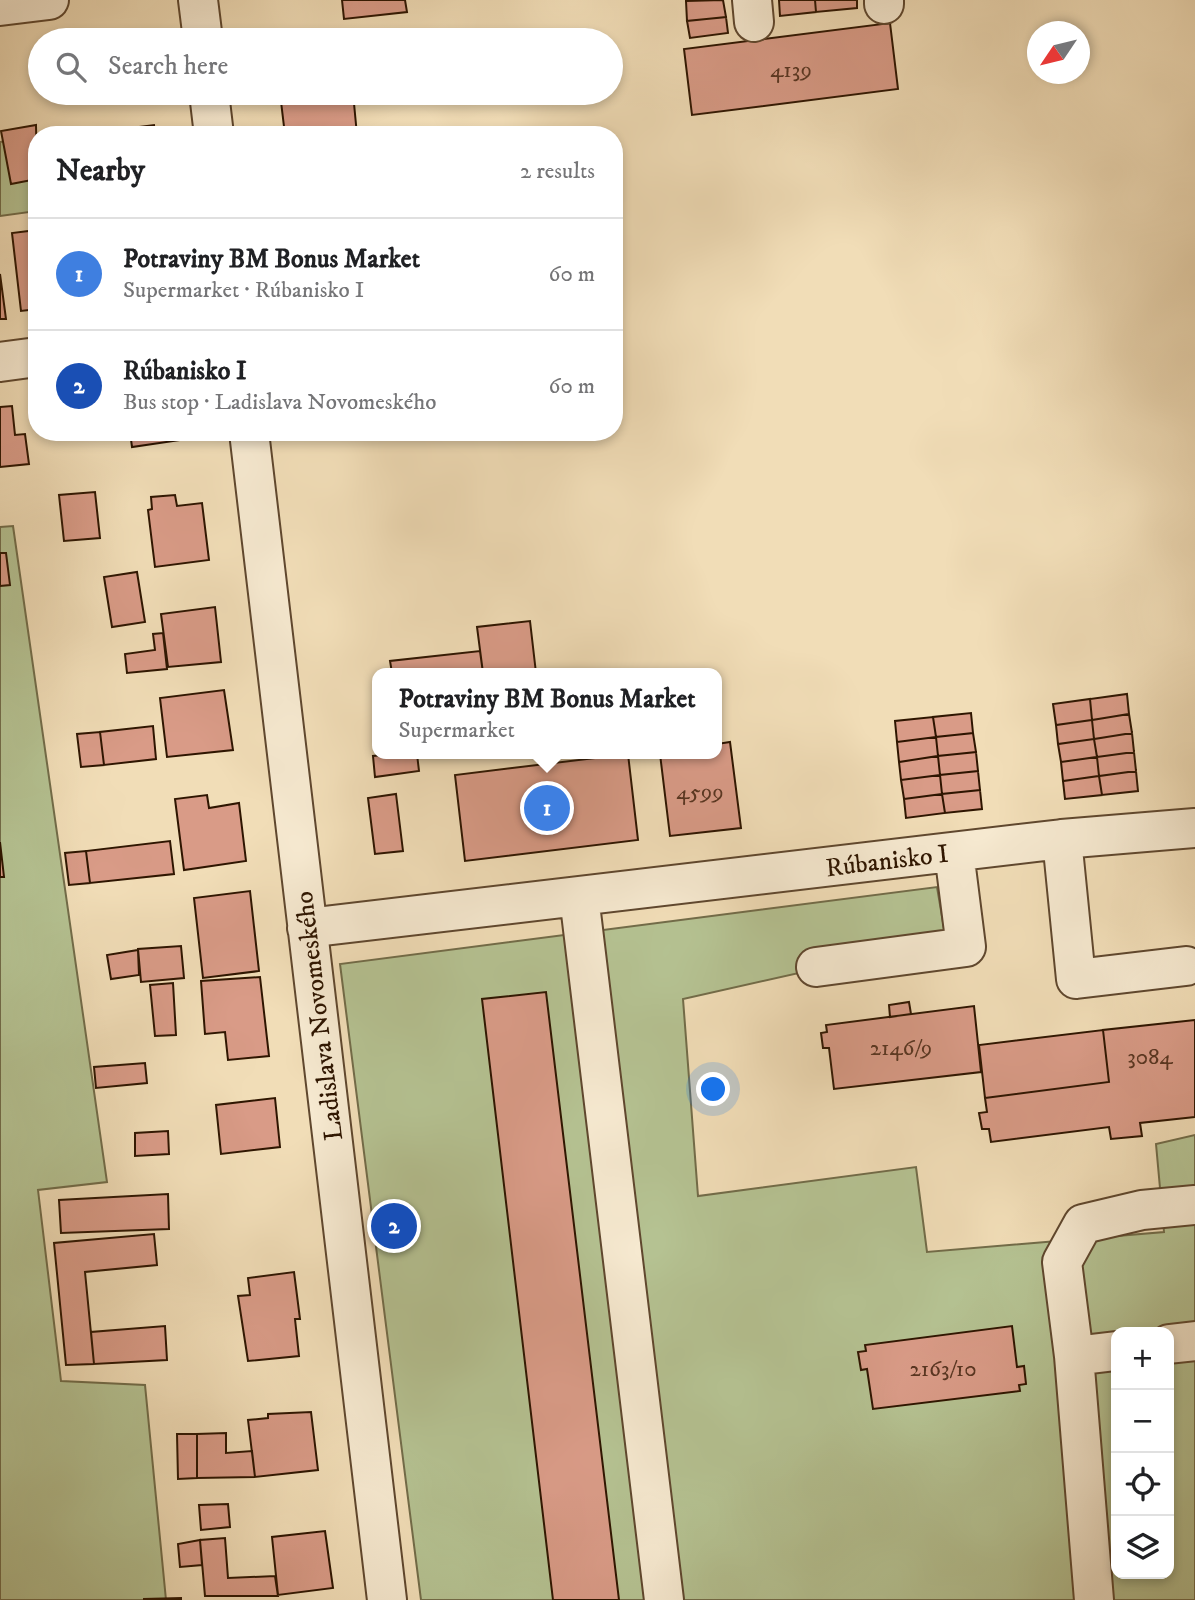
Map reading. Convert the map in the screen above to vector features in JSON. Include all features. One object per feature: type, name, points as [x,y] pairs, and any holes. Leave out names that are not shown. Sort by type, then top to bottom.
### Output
[{"type":"street","points":[[0,6],[50,0]]},
{"type":"street","points":[[198,0],[202,28]]},
{"type":"street","points":[[210,105],[213,126]]},
{"type":"street","points":[[0,362],[28,358]]},
{"type":"street","name":"Ladislava Novomeského","points":[[250,441],[387,1600]]},
{"type":"street","name":"Rúbanisko I","points":[[307,928],[1062,839],[1195,828]]},
{"type":"street","points":[[1062,839],[1076,979],[1186,966]]},
{"type":"street","points":[[816,967],[966,947],[954,852]]},
{"type":"street","points":[[579,896],[664,1600]]},
{"type":"street","points":[[1092,1588],[1074,1356],[1062,1262],[1083,1224],[1142,1210],[1195,1205]]},
{"type":"street","points":[[1174,1344],[1195,1341]]},
{"type":"street","points":[[1074,1356],[1111,1352]]},
{"type":"green space","points":[[28,137],[28,212],[0,216],[0,142]]},
{"type":"green space","points":[[13,526],[107,1182],[38,1190],[61,1381],[145,1385],[166,1600],[0,1600],[0,527]]},
{"type":"green space","points":[[937,887],[946,940],[683,999],[698,1196],[916,1167],[927,1252],[1164,1232],[1156,1144],[1195,1135],[1195,1600],[421,1600],[340,964]]},
{"type":"building","points":[[342,0],[405,0],[407,12],[344,19]]},
{"type":"building","points":[[723,0],[726,17],[687,21],[686,1]]},
{"type":"building","points":[[779,0],[815,0],[816,12],[780,16]]},
{"type":"building","points":[[815,0],[857,0],[857,8],[816,12]]},
{"type":"building","points":[[726,17],[728,33],[690,38],[687,21]]},
{"type":"building","points":[[890,23],[898,89],[692,115],[684,49]]},
{"type":"building","points":[[281,105],[354,105],[356,126],[284,126]]},
{"type":"building","points":[[28,126],[28,181],[11,184],[1,131]]},
{"type":"building","points":[[28,231],[28,310],[21,311],[12,233]]},
{"type":"building","points":[[0,274],[6,319],[0,319]]},
{"type":"building","points":[[12,406],[15,435],[25,434],[29,464],[0,467],[0,407]]},
{"type":"building","points":[[131,441],[173,441],[132,447]]},
{"type":"building","points":[[95,492],[100,538],[64,541],[59,495]]},
{"type":"building","points":[[175,495],[177,506],[202,503],[209,560],[155,567],[148,510],[152,509],[151,497]]},
{"type":"building","points":[[0,553],[6,553],[10,585],[0,586]]},
{"type":"building","points":[[137,572],[145,622],[112,627],[104,577]]},
{"type":"building","points":[[215,607],[221,662],[168,667],[161,614]]},
{"type":"building","points":[[530,621],[535,668],[482,668],[477,627]]},
{"type":"building","points":[[163,633],[167,669],[127,673],[125,654],[155,650],[153,634]]},
{"type":"building","points":[[480,651],[482,668],[391,668],[390,661]]},
{"type":"building","points":[[224,690],[233,750],[167,757],[160,698]]},
{"type":"building","points":[[1127,694],[1129,714],[1092,720],[1090,699]]},
{"type":"building","points":[[1090,699],[1092,720],[1056,725],[1053,704]]},
{"type":"building","points":[[971,713],[973,733],[936,737],[933,717]]},
{"type":"building","points":[[1129,714],[1132,733],[1094,739],[1092,720]]},
{"type":"building","points":[[933,717],[936,737],[897,742],[895,721]]},
{"type":"building","points":[[1092,720],[1094,739],[1058,744],[1056,725]]},
{"type":"building","points":[[153,726],[156,759],[104,765],[100,732]]},
{"type":"building","points":[[100,732],[104,765],[81,767],[77,734]]},
{"type":"building","points":[[973,733],[976,752],[938,756],[936,737]]},
{"type":"building","points":[[1132,733],[1134,752],[1097,757],[1094,739]]},
{"type":"building","points":[[936,737],[938,756],[899,762],[897,742]]},
{"type":"building","points":[[1094,739],[1097,757],[1061,762],[1058,744]]},
{"type":"building","points":[[730,742],[741,828],[670,836],[661,759],[722,759],[722,743]]},
{"type":"building","points":[[976,752],[978,771],[940,775],[938,756]]},
{"type":"building","points":[[1134,752],[1136,771],[1099,776],[1097,757]]},
{"type":"building","points":[[938,756],[940,775],[901,780],[899,762]]},
{"type":"building","points":[[1097,757],[1099,776],[1063,781],[1061,762]]},
{"type":"building","points":[[373,759],[418,759],[419,771],[375,777]]},
{"type":"building","points":[[587,759],[629,759],[638,840],[465,861],[455,775]]},
{"type":"building","points":[[978,771],[980,790],[942,794],[940,775]]},
{"type":"building","points":[[1136,771],[1138,791],[1102,795],[1099,776]]},
{"type":"building","points":[[940,775],[942,794],[904,799],[901,780]]},
{"type":"building","points":[[1099,776],[1102,795],[1065,799],[1063,781]]},
{"type":"building","points":[[980,790],[982,809],[945,813],[942,794]]},
{"type":"building","points":[[396,794],[403,851],[375,854],[368,798]]},
{"type":"building","points":[[942,794],[945,813],[906,818],[904,799]]},
{"type":"building","points":[[207,795],[209,808],[239,803],[246,861],[184,870],[175,799]]},
{"type":"building","points":[[170,841],[174,874],[90,883],[86,851]]},
{"type":"building","points":[[0,842],[4,877],[0,877]]},
{"type":"building","points":[[86,851],[90,883],[69,885],[65,853]]},
{"type":"building","points":[[250,891],[259,971],[203,978],[194,898]]},
{"type":"building","points":[[181,946],[184,978],[141,982],[138,949]]},
{"type":"building","points":[[138,950],[139,975],[111,979],[107,955]]},
{"type":"building","points":[[260,977],[269,1056],[228,1060],[225,1032],[205,1034],[201,981]]},
{"type":"building","points":[[173,983],[176,1035],[155,1036],[150,985]]},
{"type":"building","points":[[546,992],[619,1600],[553,1600],[482,999]]},
{"type":"building","points":[[909,1002],[911,1014],[890,1017],[889,1005]]},
{"type":"building","points":[[974,1006],[981,1072],[834,1089],[829,1048],[823,1048],[821,1033],[827,1032],[826,1025]]},
{"type":"building","points":[[1195,1020],[1195,1117],[1140,1123],[1142,1136],[1111,1139],[1109,1127],[991,1142],[989,1129],[982,1129],[979,1113],[987,1112],[985,1098],[1109,1082],[1103,1030]]},
{"type":"building","points":[[1103,1030],[1109,1082],[985,1098],[979,1045]]},
{"type":"building","points":[[145,1063],[147,1083],[96,1088],[94,1067]]},
{"type":"building","points":[[275,1098],[280,1147],[221,1154],[216,1105]]},
{"type":"building","points":[[168,1131],[169,1154],[135,1156],[135,1133]]},
{"type":"building","points":[[168,1194],[169,1229],[61,1233],[59,1200]]},
{"type":"building","points":[[154,1234],[157,1265],[85,1272],[94,1364],[66,1365],[54,1243]]},
{"type":"building","points":[[294,1272],[300,1319],[295,1319],[299,1356],[248,1361],[238,1296],[250,1295],[248,1278]]},
{"type":"building","points":[[165,1326],[167,1360],[94,1364],[91,1332]]},
{"type":"building","points":[[1012,1326],[1017,1367],[1024,1366],[1026,1384],[1019,1385],[1020,1391],[873,1409],[867,1369],[861,1370],[858,1352],[866,1351],[865,1345]]},
{"type":"building","points":[[311,1412],[318,1470],[255,1477],[248,1420],[268,1418],[268,1414]]},
{"type":"building","points":[[226,1433],[226,1453],[252,1451],[255,1477],[197,1478],[197,1434]]},
{"type":"building","points":[[177,1434],[197,1434],[197,1478],[178,1479]]},
{"type":"building","points":[[228,1504],[230,1527],[201,1530],[199,1505]]},
{"type":"building","points":[[325,1531],[333,1588],[278,1595],[272,1537]]},
{"type":"building","points":[[225,1538],[228,1578],[275,1576],[278,1596],[205,1596],[200,1540]]},
{"type":"building","points":[[200,1540],[202,1565],[180,1567],[178,1544]]},
{"type":"building","points":[[181,1598],[181,1600],[143,1599]]},
{"type":"place","name":"Potraviny BM Bonus Market","points":[[547,808]]},
{"type":"place","name":"Rúbanisko I","points":[[394,1226]]}]
